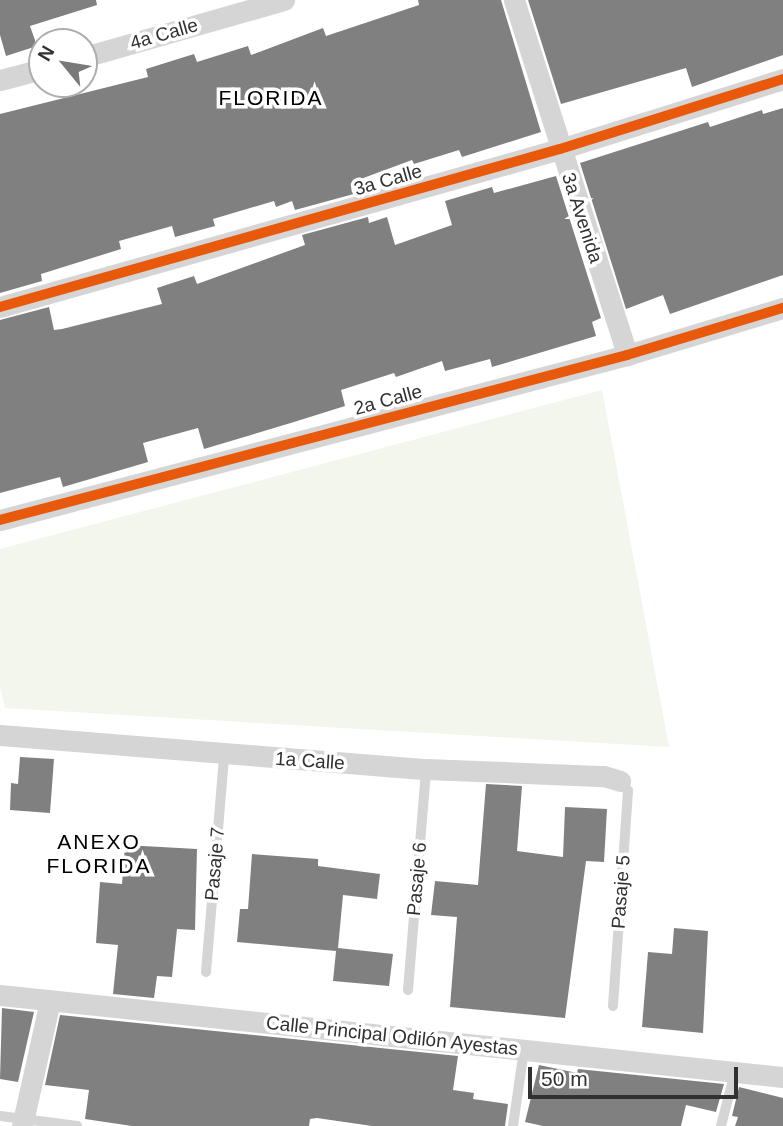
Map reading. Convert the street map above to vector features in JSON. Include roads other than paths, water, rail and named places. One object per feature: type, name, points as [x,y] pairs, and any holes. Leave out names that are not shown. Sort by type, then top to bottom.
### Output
[{"type":"street","name":"4a Calle","points":[[98,53],[284,0]]},
{"type":"street","name":"3a Avenida","points":[[514,0],[627,355]]},
{"type":"street","points":[[0,80],[28,72]]},
{"type":"street","name":"3a Calle","points":[[0,307],[560,149],[783,79]]},
{"type":"street","name":"2a Calle","points":[[0,520],[627,355],[783,308]]},
{"type":"street","name":"1a Calle","points":[[0,736],[224,756],[426,769],[604,776],[620,781]]},
{"type":"street","name":"Calle Principal Odilón Ayestas","points":[[0,995],[783,1077]]},
{"type":"street","points":[[23,1122],[50,1000]]},
{"type":"lane","name":"Pasaje 7","points":[[206,972],[224,756]]},
{"type":"lane","name":"Pasaje 6","points":[[408,990],[426,769]]},
{"type":"lane","name":"Pasaje 5","points":[[613,1006],[628,791],[620,781]]},
{"type":"lane","points":[[513,1126],[524,1050]]},
{"type":"lane","points":[[721,1126],[735,1072]]},
{"type":"lane","points":[[0,1116],[23,1122],[77,1126]]},
{"type":"district","name":"FLORIDA","points":[[271,98]]},
{"type":"district","name":"ANEXO FLORIDA","points":[[99,854]]}]
